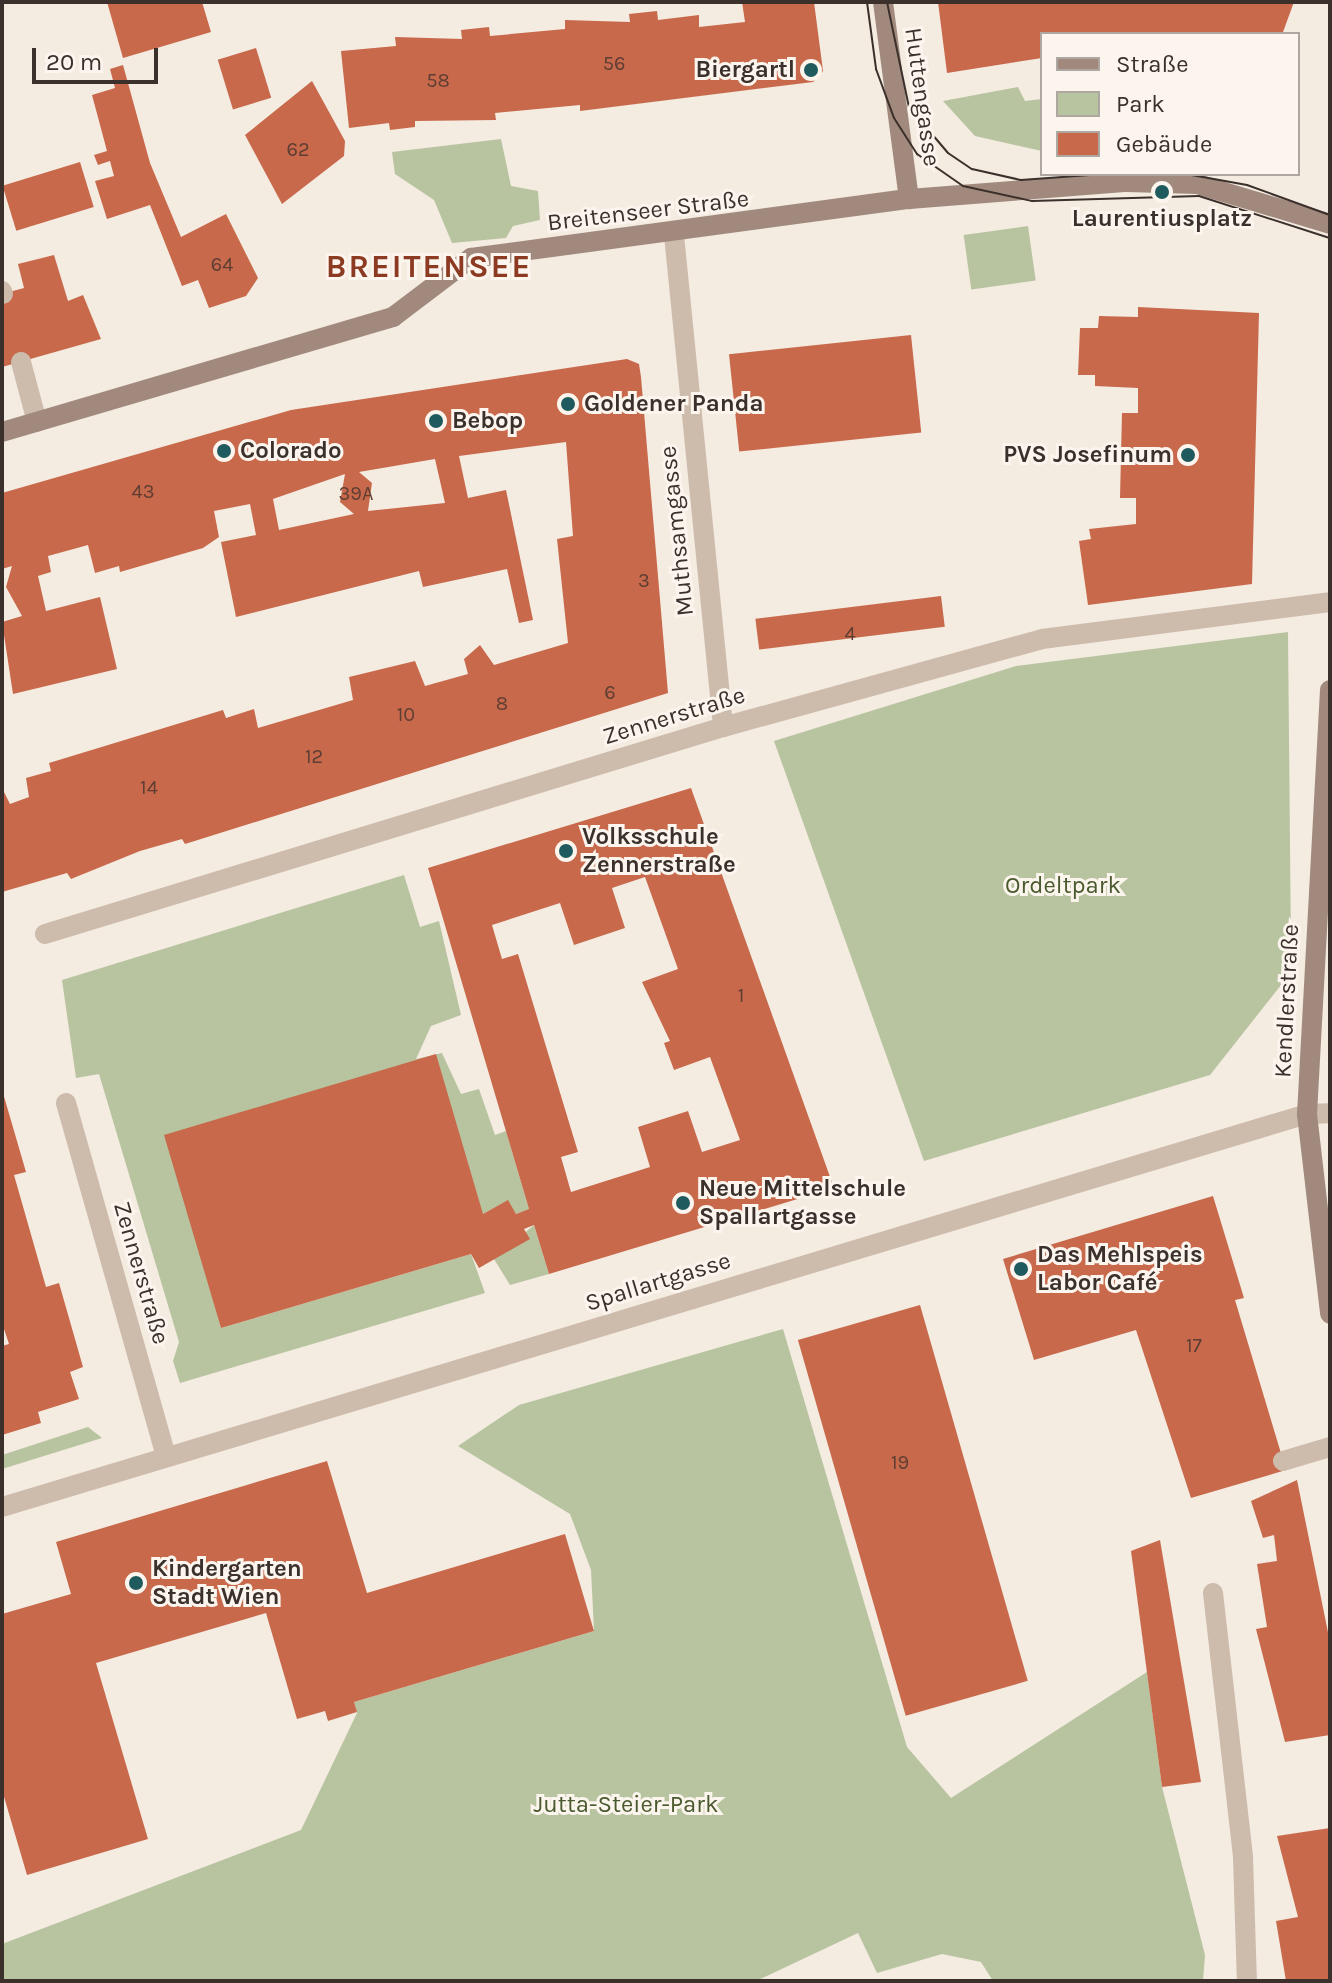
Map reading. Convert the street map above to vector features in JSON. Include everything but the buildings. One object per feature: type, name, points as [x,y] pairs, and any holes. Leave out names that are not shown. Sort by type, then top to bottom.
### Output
[{"type":"street","name":"Huttengasse","points":[[883,2],[909,199]]},
{"type":"street","name":"Breitenseer Straße","points":[[2,432],[393,317],[471,258],[674,235],[909,199],[1127,182],[1197,184],[1330,224]]},
{"type":"street","name":"Muthsamgasse","points":[[674,235],[723,727]]},
{"type":"street","points":[[21,362],[37,422]]},
{"type":"street","name":"Zennerstraße","points":[[45,934],[723,727],[1042,639],[1330,602]]},
{"type":"street","name":"Kendlerstraße","points":[[1330,690],[1307,1114],[1330,1314]]},
{"type":"street","name":"Zennerstraße","points":[[66,1103],[166,1457]]},
{"type":"street","name":"Spallartgasse","points":[[2,1507],[1307,1114],[1330,1113]]},
{"type":"street","points":[[1283,1461],[1330,1447]]},
{"type":"street","points":[[1213,1593],[1243,1857],[1247,1981]]},
{"type":"green space","points":[[1018,87],[1025,101],[1040,99],[1040,151],[975,136],[943,101]]},
{"type":"green space","points":[[501,139],[511,186],[538,191],[540,220],[513,226],[506,238],[452,243],[434,200],[395,174],[392,152]]},
{"type":"green space","points":[[1028,226],[1036,280],[971,290],[964,235]]},
{"type":"green space","name":"Ordeltpark","points":[[1288,632],[1291,953],[1285,980],[1210,1075],[924,1161],[774,741],[1016,666]]},
{"type":"green space","points":[[404,875],[420,927],[439,921],[461,1015],[431,1026],[416,1059],[442,1053],[461,1094],[479,1089],[495,1135],[506,1131],[529,1209],[516,1214],[507,1201],[483,1214],[206,1274],[221,1328],[471,1254],[485,1293],[180,1383],[173,1361],[179,1342],[99,1074],[76,1078],[62,980]]},
{"type":"green space","points":[[534,1225],[549,1274],[510,1285],[494,1259]]},
{"type":"green space","name":"Jutta-Steier-Park","points":[[783,1329],[907,1747],[951,1798],[1147,1672],[1162,1787],[1205,1955],[1203,1981],[993,1981],[981,1962],[942,1954],[877,1973],[858,1933],[756,1981],[2,1981],[2,1944],[301,1830],[357,1713],[354,1702],[594,1631],[591,1570],[570,1514],[458,1446],[519,1405]]},
{"type":"green space","points":[[88,1427],[102,1438],[2,1469],[2,1455]]},
{"type":"tram line","points":[[867,2],[876,69],[894,118],[917,154],[963,186],[1032,201],[1199,196],[1330,238]]},
{"type":"tram line","points":[[887,2],[909,107],[948,153],[972,169],[1021,180],[1076,176]]},
{"type":"tram line","points":[[1197,176],[1247,185],[1330,215]]},
{"type":"place","name":"Biergartl","points":[[811,70]]},
{"type":"place","name":"Laurentiusplatz","points":[[1162,192]]},
{"type":"place","name":"Goldener Panda","points":[[568,404]]},
{"type":"place","name":"Bebop","points":[[436,421]]},
{"type":"place","name":"Colorado","points":[[224,451]]},
{"type":"place","name":"PVS Josefinum","points":[[1188,455]]},
{"type":"place","name":"Volksschule Zennerstraße","points":[[566,851]]},
{"type":"place","name":"Neue Mittelschule Spallartgasse","points":[[683,1203]]},
{"type":"place","name":"Das Mehlspeis Labor Café","points":[[1021,1269]]},
{"type":"place","name":"Kindergarten Stadt Wien","points":[[136,1583]]},
{"type":"district","name":"BREITENSEE","points":[[429,267]]}]
